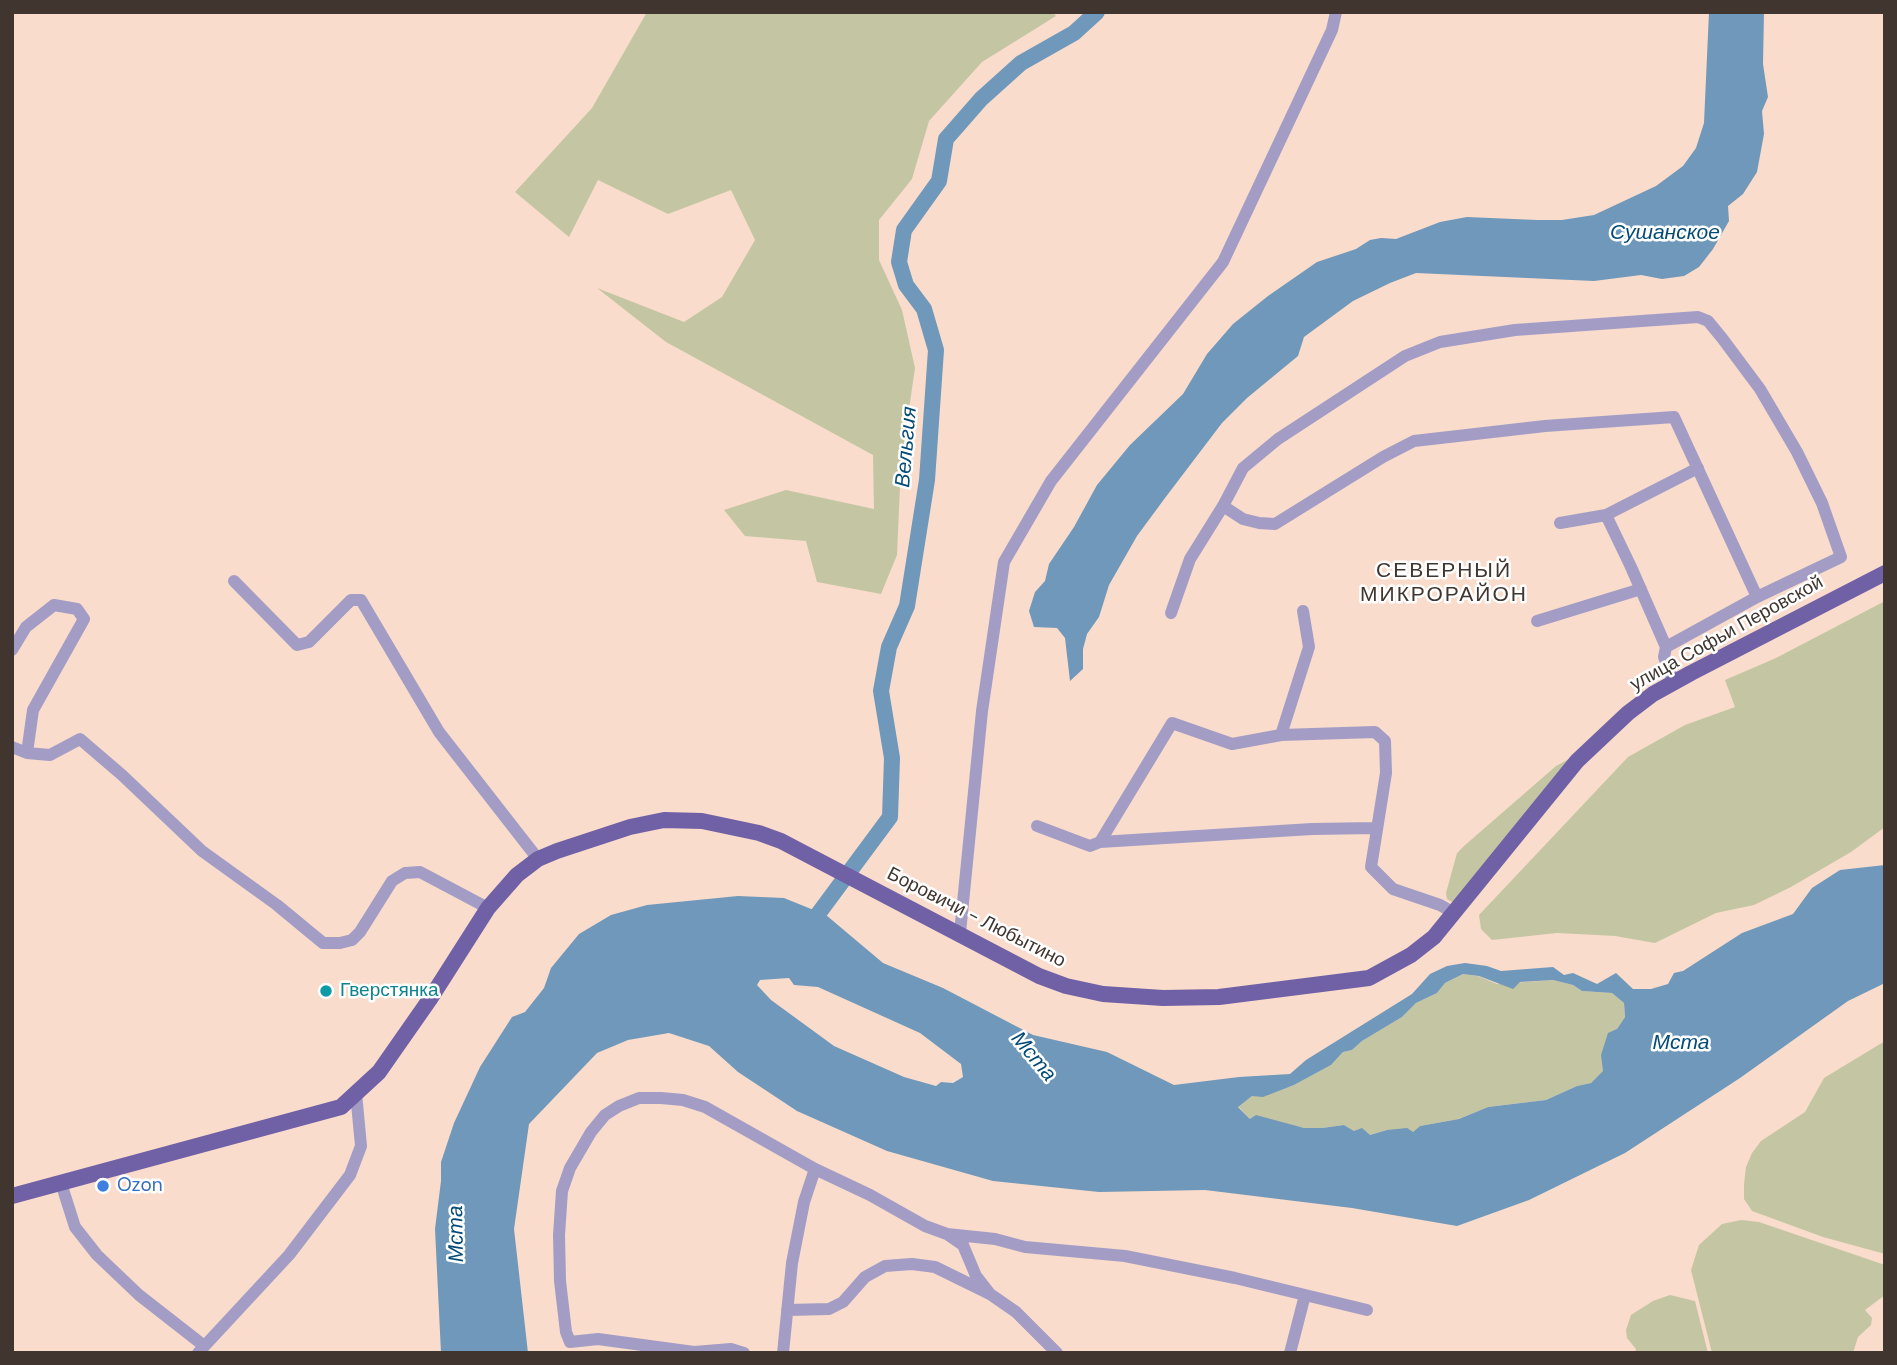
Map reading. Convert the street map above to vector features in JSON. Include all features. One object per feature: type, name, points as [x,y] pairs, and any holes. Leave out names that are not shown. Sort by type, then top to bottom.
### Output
[{"type":"main road","name":"улица Софьи Перовской","points":[[1458,909],[1510,840],[1577,761],[1628,713],[1653,694],[1885,573]]},
{"type":"main road","name":"Боровичи - Любытино","points":[[538,859],[630,827],[683,819],[759,832],[960,933],[1039,976],[1066,986],[1103,994],[1139,996],[1219,997],[1369,978],[1411,955],[1434,937],[1458,909]]},
{"type":"main road","points":[[12,1196],[341,1107],[379,1072],[488,908],[517,875],[538,859]]},
{"type":"street","points":[[960,933],[982,710],[1004,562],[1051,481],[1223,262],[1332,30],[1336,12]]},
{"type":"street","points":[[1171,612],[1190,559],[1223,506],[1242,468],[1278,439],[1405,356],[1440,342],[1516,330],[1698,317],[1708,321],[1760,389],[1797,452],[1822,503],[1841,557],[1757,597],[1666,647]]},
{"type":"street","points":[[1223,506],[1243,519],[1275,524],[1411,441],[1545,426],[1674,417],[1757,597]]},
{"type":"street","points":[[1560,523],[1606,515],[1698,468]]},
{"type":"street","points":[[1606,515],[1666,647],[1664,657],[1674,683]]},
{"type":"street","points":[[234,581],[297,645],[309,642],[351,600],[360,600],[439,732],[538,859]]},
{"type":"street","points":[[1537,621],[1641,589]]},
{"type":"street","points":[[12,650],[26,627],[54,605],[78,609],[84,619],[33,710],[27,753]]},
{"type":"street","points":[[1281,735],[1309,647],[1303,611]]},
{"type":"street","points":[[1100,842],[1172,723],[1232,744],[1281,735],[1375,732],[1385,741],[1385,773],[1371,867],[1393,889],[1458,909]]},
{"type":"street","points":[[12,747],[27,753],[50,755],[80,739],[202,851],[277,905],[323,943],[352,940],[360,933],[392,881],[405,873],[420,872],[488,908]]},
{"type":"street","points":[[1037,826],[1090,846],[1100,842],[1311,829],[1376,828]]},
{"type":"street","points":[[61,1183],[75,1227],[97,1255],[200,1349],[289,1255],[350,1175],[361,1146],[356,1093]]},
{"type":"street","points":[[744,1353],[732,1349],[694,1352],[598,1339],[570,1342],[566,1332],[560,1281],[562,1191],[570,1168],[591,1132],[604,1115],[620,1106],[639,1098],[661,1098],[683,1100],[705,1107],[815,1169],[870,1195],[925,1226],[947,1234],[963,1245],[976,1276],[990,1294]]},
{"type":"street","points":[[783,1353],[792,1263],[815,1169]]},
{"type":"street","points":[[947,1234],[995,1238],[1025,1247],[1125,1256],[1367,1310]]},
{"type":"street","points":[[787,1310],[829,1308],[843,1302],[864,1277],[885,1266],[912,1264],[935,1267],[990,1294],[1016,1311],[1057,1353]]},
{"type":"street","points":[[1290,1353],[1306,1295]]},
{"type":"green space","points":[[647,12],[1052,12],[1056,16],[982,62],[929,121],[912,179],[879,220],[879,260],[902,310],[915,368],[901,464],[897,555],[881,594],[817,582],[806,541],[745,536],[724,510],[786,490],[874,509],[873,455],[666,342],[597,288],[684,322],[722,297],[755,240],[731,190],[668,214],[598,180],[569,237],[515,192],[592,108]]},
{"type":"green space","points":[[1885,601],[1885,827],[1851,852],[1791,887],[1754,905],[1716,913],[1655,943],[1615,936],[1557,933],[1492,940],[1481,929],[1479,915],[1628,757],[1685,725],[1735,707],[1725,680],[1776,658]]},
{"type":"green space","points":[[1569,759],[1456,900],[1452,902],[1447,899],[1446,893],[1457,853],[1556,766]]},
{"type":"green space","points":[[1463,974],[1478,976],[1497,984],[1553,980],[1573,985],[1582,991],[1612,993],[1624,1003],[1625,1017],[1617,1029],[1604,1071],[1591,1083],[1577,1086],[1546,1100],[1488,1107],[1459,1119],[1420,1126],[1413,1132],[1387,1130],[1370,1135],[1344,1125],[1304,1128],[1250,1119],[1238,1106],[1252,1096],[1263,1096],[1294,1085],[1331,1065],[1343,1052],[1352,1050],[1402,1017],[1416,1003],[1437,993],[1445,983]]},
{"type":"green space","points":[[1885,1041],[1885,1254],[1823,1237],[1752,1211],[1744,1199],[1746,1167],[1761,1141],[1805,1112],[1824,1078]]},
{"type":"green space","points":[[1741,1220],[1759,1222],[1885,1265],[1885,1295],[1865,1310],[1872,1318],[1871,1325],[1858,1337],[1853,1353],[1712,1353],[1691,1270],[1699,1245],[1722,1224]]},
{"type":"green space","points":[[1670,1295],[1695,1301],[1708,1353],[1635,1353],[1636,1349],[1627,1338],[1626,1330],[1631,1315],[1653,1301]]},
{"type":"water","name":"Сушанское","points":[[1709,12],[1764,12],[1763,64],[1768,97],[1762,111],[1764,134],[1757,172],[1743,194],[1728,206],[1729,221],[1699,267],[1684,276],[1662,279],[1641,275],[1594,281],[1416,273],[1353,301],[1304,337],[1298,356],[1247,398],[1222,423],[1165,498],[1137,536],[1109,585],[1099,617],[1087,634],[1083,649],[1083,669],[1070,681],[1065,638],[1057,628],[1034,627],[1029,611],[1035,592],[1045,581],[1049,564],[1074,527],[1097,485],[1130,445],[1183,394],[1207,354],[1233,324],[1317,262],[1356,249],[1370,240],[1396,239],[1440,222],[1467,217],[1562,220],[1594,215],[1656,186],[1683,166],[1696,148],[1704,123]]},
{"type":"water","name":"Мста","points":[[1885,865],[1885,983],[1848,1001],[1740,1078],[1625,1153],[1529,1200],[1457,1226],[1352,1208],[1205,1190],[1099,1192],[993,1181],[887,1151],[797,1111],[738,1072],[709,1046],[669,1033],[628,1040],[597,1053],[529,1124],[514,1229],[528,1353],[441,1353],[435,1229],[441,1162],[454,1123],[480,1067],[512,1017],[525,1012],[544,988],[551,968],[579,934],[611,915],[647,905],[738,896],[784,898],[826,915],[883,963],[943,988],[1033,1035],[1107,1052],[1174,1085],[1290,1074],[1306,1060],[1412,994],[1430,974],[1447,966],[1465,963],[1501,971],[1553,967],[1564,975],[1573,973],[1597,984],[1616,973],[1633,989],[1651,989],[1668,984],[1674,973],[1683,971],[1742,933],[1793,914],[1812,888],[1840,870]],"holes":[[[1463,974],[1479,976],[1513,989],[1520,982],[1553,980],[1573,985],[1582,991],[1612,993],[1624,1003],[1625,1017],[1617,1029],[1608,1033],[1601,1055],[1603,1071],[1591,1083],[1577,1086],[1546,1100],[1488,1107],[1459,1119],[1420,1126],[1413,1132],[1407,1128],[1370,1135],[1362,1128],[1354,1131],[1344,1125],[1304,1128],[1256,1115],[1250,1119],[1238,1107],[1252,1096],[1263,1097],[1294,1085],[1331,1065],[1343,1052],[1352,1050],[1402,1017],[1416,1003],[1437,993],[1445,983]],[[789,978],[794,985],[818,987],[920,1033],[961,1064],[963,1077],[953,1083],[941,1082],[936,1086],[904,1077],[834,1046],[771,1000],[757,985],[760,980]]]},
{"type":"waterway","name":"Вельгия","points":[[807,929],[890,817],[892,758],[881,691],[889,647],[907,606],[927,480],[936,350],[924,309],[906,285],[899,262],[904,230],[939,181],[946,139],[981,99],[1021,63],[1074,33],[1097,12]]},
{"type":"place","name":"Гверстянка","points":[[326,991]]},
{"type":"place","name":"Ozon","points":[[103,1186]]},
{"type":"district","name":"СЕВЕРНЫЙ МИКРОРАЙОН","points":[[1444,583]]}]
